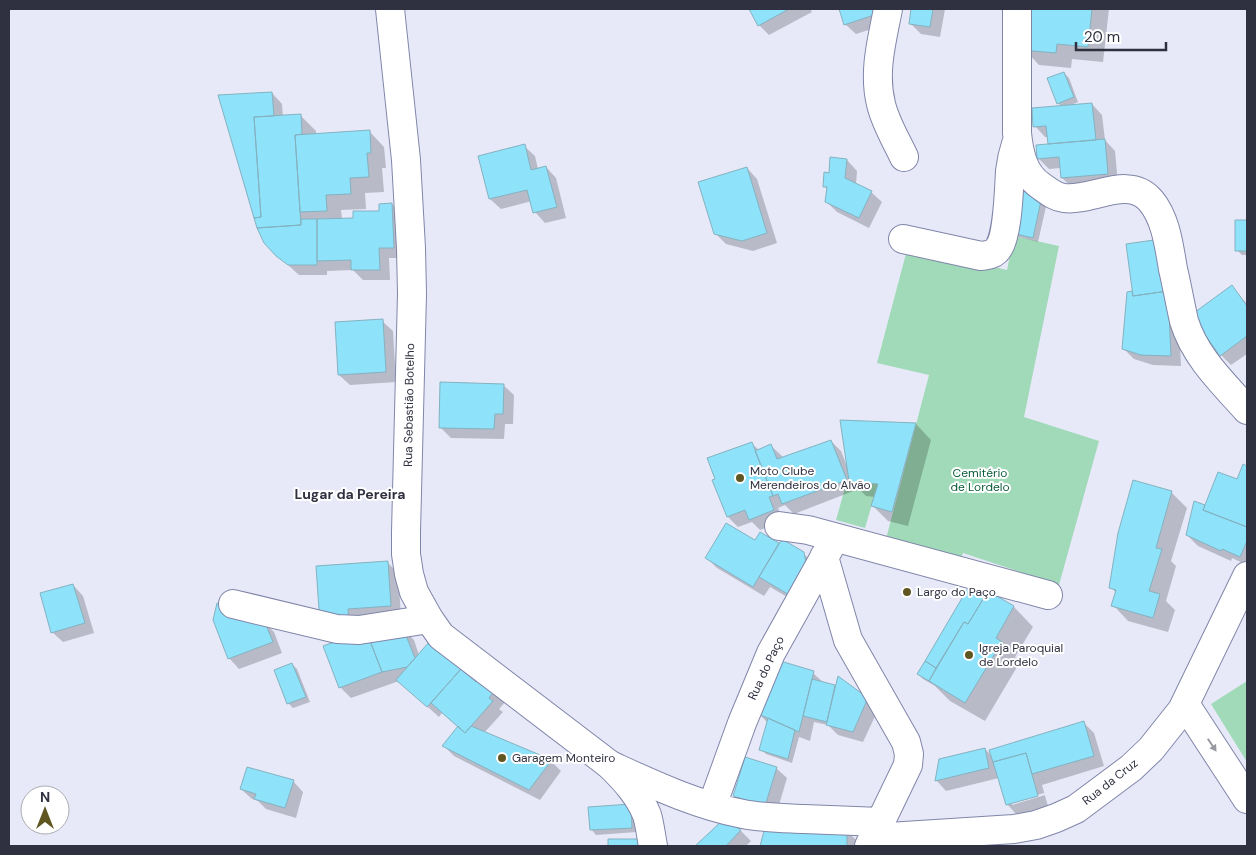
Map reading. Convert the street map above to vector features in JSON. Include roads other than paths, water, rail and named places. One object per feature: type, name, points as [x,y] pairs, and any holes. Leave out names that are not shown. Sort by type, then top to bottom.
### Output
[{"type":"street","name":"Rua Sebastião Botelho","points":[[390,9],[406,160],[411,248],[412,294],[406,554],[414,592],[441,636],[610,765],[635,793],[641,803],[647,816],[653,846]]},
{"type":"street","points":[[888,9],[879,57],[879,96],[884,115],[904,157]]},
{"type":"street","points":[[1017,9],[1017,137],[1021,160],[1034,182],[1055,196],[1076,198],[1122,189],[1143,193],[1150,200],[1157,209],[1167,237],[1187,331],[1209,367],[1247,410]]},
{"type":"street","points":[[903,239],[981,256],[996,252],[1003,237],[1006,222],[1010,169],[1017,137]]},
{"type":"street","points":[[779,526],[808,530],[830,548],[1048,595]]},
{"type":"street","points":[[830,548],[848,640],[906,742],[909,754],[908,765],[874,836]]},
{"type":"street","name":"Rua do Paço","points":[[712,806],[758,683],[780,638],[830,548]]},
{"type":"street","name":"Rua da Cruz","points":[[610,765],[658,787],[712,806],[742,814],[874,836],[1014,829],[1036,825],[1076,809],[1131,768],[1151,749],[1182,710],[1244,590]]},
{"type":"street","points":[[234,604],[337,629],[359,630],[429,619]]},
{"type":"street","points":[[1185,704],[1247,799]]},
{"type":"place","name":"Moto Clube Merendeiros do Alvão","points":[[740,478]]},
{"type":"place","name":"Largo do Paço","points":[[907,592]]},
{"type":"place","name":"Igreja Paroquial de Lordelo","points":[[969,655]]},
{"type":"place","name":"Garagem Monteiro","points":[[502,758]]},
{"type":"district","name":"Lugar da Pereira","points":[[350,494]]},
{"type":"park label","name":"Cemitério de Lordelo","points":[[980,480]]}]
